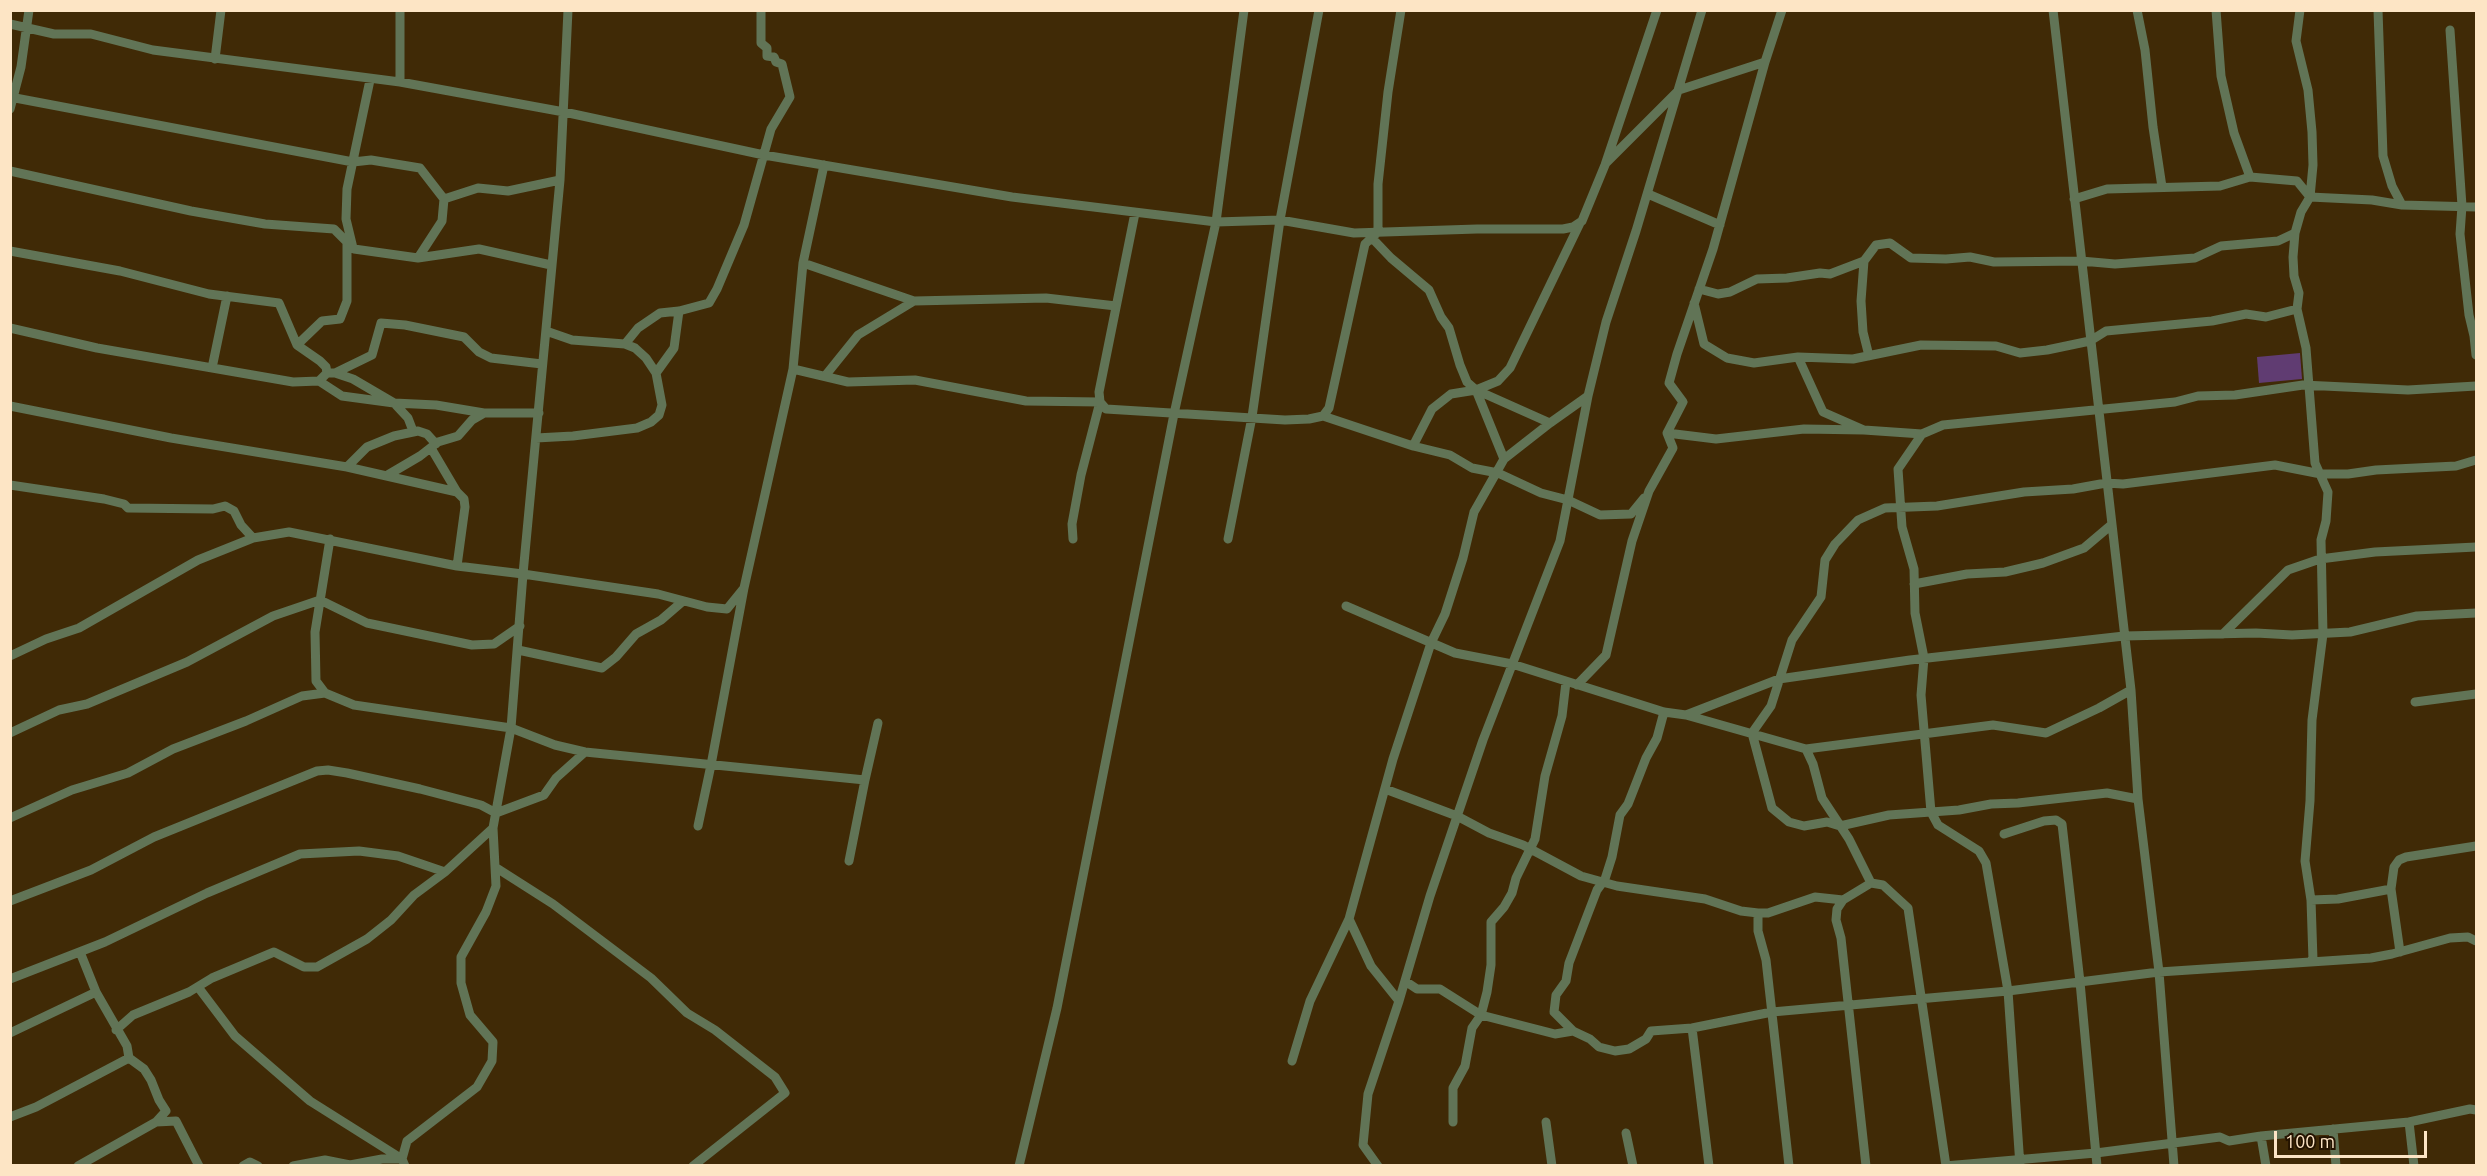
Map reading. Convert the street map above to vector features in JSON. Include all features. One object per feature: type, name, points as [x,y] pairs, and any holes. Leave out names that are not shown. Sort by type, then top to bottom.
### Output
[{"type":"street","points":[[10,109],[11,97],[21,67],[29,10]]},
{"type":"street","points":[[215,58],[221,10]]},
{"type":"street","points":[[400,10],[400,82]]},
{"type":"street","points":[[404,1162],[407,1141],[477,1087],[492,1061],[494,1042],[470,1015],[461,983],[461,957],[486,912],[496,886],[493,828],[511,728],[560,180],[568,10]]},
{"type":"street","points":[[625,344],[638,328],[660,313],[701,306],[713,298],[744,225],[771,129],[790,97],[782,64],[776,62],[774,57],[767,56],[767,48],[761,43],[761,10]]},
{"type":"street","points":[[1020,1166],[1057,1008],[1174,414],[1216,222],[1244,10]]},
{"type":"street","points":[[1228,539],[1252,417],[1280,220],[1319,10]]},
{"type":"street","points":[[1323,416],[1329,408],[1365,244],[1374,234],[1382,150],[1401,10]]},
{"type":"street","points":[[1413,446],[1432,409],[1451,394],[1476,390],[1498,381],[1510,368],[1582,221],[1605,165],[1657,10]]},
{"type":"street","points":[[1378,1166],[1363,1145],[1363,1126],[1368,1094],[1457,816],[1512,664],[1560,541],[1588,396],[1606,322],[1648,194],[1702,10]]},
{"type":"street","points":[[1666,433],[1683,402],[1669,383],[1720,225],[1765,62],[1782,10]]},
{"type":"street","points":[[2053,10],[2110,526],[2131,690],[2138,799],[2159,972],[2174,1166]]},
{"type":"street","points":[[2137,10],[2145,50],[2162,187]]},
{"type":"street","points":[[2216,10],[2220,76],[2234,133],[2250,177]]},
{"type":"street","points":[[2300,10],[2296,41],[2308,90],[2312,132],[2310,196],[2301,212],[2295,233],[2294,276],[2299,293],[2297,309],[2306,348],[2315,463],[2328,492],[2326,521],[2321,532],[2323,634],[2312,720],[2310,801],[2305,861],[2311,900],[2313,960]]},
{"type":"street","points":[[2378,10],[2383,156],[2392,186],[2402,205]]},
{"type":"street","points":[[10,24],[54,34],[91,34],[153,50],[370,80],[400,82],[564,112],[824,165],[1012,197],[1135,213],[1216,222],[1280,220],[1354,233],[1374,234],[1477,229],[1563,229],[1573,227],[1582,221]]},
{"type":"street","points":[[2450,30],[2462,206],[2460,234],[2476,355]]},
{"type":"street","points":[[1605,165],[1679,90],[1765,62]]},
{"type":"street","points":[[297,345],[322,321],[340,319],[347,301],[350,245],[346,219],[348,189],[370,80]]},
{"type":"street","points":[[11,97],[353,162],[371,160],[420,168],[444,199],[442,221],[418,258]]},
{"type":"street","points":[[698,826],[744,588],[793,369],[803,263],[824,165]]},
{"type":"street","points":[[10,171],[244,220],[304,229],[334,229],[350,245],[418,258],[479,249],[551,265]]},
{"type":"street","points":[[2074,199],[2107,189],[2220,186],[2250,177],[2297,181],[2310,196],[2372,200],[2402,205],[2476,207]]},
{"type":"street","points":[[444,199],[478,188],[508,191],[560,180]]},
{"type":"street","points":[[1648,194],[1720,225]]},
{"type":"street","points":[[1073,539],[1072,524],[1081,475],[1100,402],[1099,392],[1135,213]]},
{"type":"street","points":[[1699,289],[1718,294],[1731,292],[1757,279],[1830,274],[1864,261],[1876,245],[1890,243],[1911,258],[1970,257],[1994,262],[2081,261],[2115,264],[2195,258],[2221,246],[2278,241],[2295,233]]},
{"type":"street","points":[[1374,234],[1391,258],[1429,290],[1440,317],[1449,328],[1467,382],[1476,390],[1550,423]]},
{"type":"street","points":[[10,251],[120,271],[209,294],[279,303],[297,345],[320,361],[331,373],[353,379],[394,404],[408,418],[413,431]]},
{"type":"street","points":[[1864,261],[1861,301],[1863,332],[1869,356]]},
{"type":"street","points":[[803,263],[914,301],[1046,298],[1116,306]]},
{"type":"street","points":[[212,368],[227,296]]},
{"type":"street","points":[[825,376],[858,335],[914,301]]},
{"type":"street","points":[[1694,303],[1704,344],[1727,358],[1754,363],[1798,357],[1853,359],[1921,345],[1996,346],[2020,353],[2090,341],[2106,331],[2212,321],[2246,314],[2266,317],[2297,309]]},
{"type":"street","points":[[656,373],[674,348],[679,311]]},
{"type":"street","points":[[10,328],[97,348],[293,382],[319,381],[331,373],[372,355],[381,323],[405,325],[464,337],[479,352],[491,358],[542,364]]},
{"type":"street","points":[[536,438],[637,428],[651,422],[659,415],[662,405],[656,373],[646,358],[625,344],[572,340],[546,331]]},
{"type":"street","points":[[1798,357],[1823,412],[1864,430]]},
{"type":"street","points":[[793,369],[848,382],[915,380],[1026,401],[1100,402],[1106,409],[1293,420],[1323,416],[1413,446],[1450,455],[1472,468],[1498,472],[1541,493],[1568,500],[1600,515],[1631,514],[1649,491],[1673,448],[1666,433]]},
{"type":"street","points":[[319,381],[342,396],[394,404],[436,405],[484,413],[539,413]]},
{"type":"street","points":[[1666,433],[1716,439],[1804,429],[1922,434],[1943,425],[2175,402],[2198,396],[2235,396],[2310,385],[2408,390],[2476,386]]},
{"type":"street","points":[[1476,390],[1504,459]]},
{"type":"street","points":[[1292,1061],[1310,1001],[1349,920],[1385,789],[1431,643],[1445,614],[1463,558],[1474,512],[1504,459],[1588,396]]},
{"type":"street","points":[[10,406],[171,438],[348,467],[457,492]]},
{"type":"street","points":[[386,476],[433,446],[458,436],[472,420],[484,413]]},
{"type":"street","points":[[348,467],[367,447],[374,443],[413,431],[427,434],[457,492],[464,499],[465,507],[457,566]]},
{"type":"street","points":[[1922,434],[1898,469],[1902,527],[1914,569],[1915,613],[1924,658],[1922,695],[1931,812],[1938,825],[1979,851],[1986,863],[2008,991],[2019,1162]]},
{"type":"street","points":[[1752,733],[1771,706],[1792,640],[1821,597],[1825,560],[1835,544],[1858,520],[1885,508],[1937,506],[2024,492],[2073,489],[2106,483],[2123,484],[2275,465],[2321,474],[2348,474],[2376,470],[2456,466],[2476,460]]},
{"type":"street","points":[[10,485],[104,499],[124,504],[129,508],[213,509],[225,506],[234,511],[241,525],[253,538]]},
{"type":"street","points":[[1577,685],[1606,655],[1632,541],[1649,491]]},
{"type":"street","points":[[1914,584],[1967,574],[2005,572],[2043,563],[2084,548],[2110,526]]},
{"type":"street","points":[[10,656],[46,639],[79,628],[198,560],[253,538],[289,532],[457,566],[658,594],[727,609],[744,588]]},
{"type":"street","points":[[325,693],[316,681],[315,632],[330,539]]},
{"type":"street","points":[[2223,634],[2288,570],[2320,559],[2375,552],[2476,547]]},
{"type":"street","points":[[10,733],[59,711],[87,704],[187,662],[273,616],[320,600],[367,623],[472,645],[494,644],[520,626]]},
{"type":"street","points":[[518,650],[602,668],[616,657],[636,634],[661,620],[683,601]]},
{"type":"street","points":[[1346,606],[1455,653],[1512,664],[1664,712],[1686,715],[1806,749],[1993,725],[2046,733],[2131,690]]},
{"type":"street","points":[[1686,715],[1779,679],[1924,658],[2124,636],[2350,632],[2417,616],[2476,613]]},
{"type":"street","points":[[1453,1122],[1454,1088],[1465,1066],[1473,1028],[1481,1015],[1487,992],[1491,965],[1491,922],[1504,907],[1531,849],[1545,776],[1562,716],[1566,682]]},
{"type":"street","points":[[10,818],[72,790],[128,773],[173,748],[246,721],[302,696],[325,693],[354,705],[511,728],[555,745],[585,752],[865,780]]},
{"type":"street","points":[[2415,702],[2476,694]]},
{"type":"street","points":[[1664,712],[1657,738],[1646,758],[1628,804],[1620,815],[1612,857],[1569,963],[1566,981],[1556,995],[1554,1012],[1573,1031],[1599,1047],[1615,1051],[1629,1049],[1646,1039],[1651,1031],[1692,1028],[1772,1012],[2008,991],[2159,972],[2370,958],[2450,938],[2468,937],[2476,940]]},
{"type":"street","points":[[849,861],[878,723]]},
{"type":"street","points":[[1752,733],[1772,808],[1789,822],[1804,826],[1827,822],[1840,826],[1889,815],[2107,794],[2138,799]]},
{"type":"street","points":[[1806,749],[1813,764],[1822,798],[1871,883]]},
{"type":"street","points":[[10,901],[92,870],[154,837],[317,771],[347,773],[420,789],[481,805],[496,813],[544,795],[556,778],[585,752]]},
{"type":"street","points":[[1385,789],[1457,816],[1489,833],[1531,849],[1581,876],[1603,882],[1679,897],[1705,899],[1741,911],[1758,913],[1768,913],[1815,897],[1843,900]]},
{"type":"street","points":[[2004,834],[2044,821],[2056,820],[2062,824],[2080,982],[2097,1166]]},
{"type":"street","points":[[116,1030],[133,1015],[274,952],[304,967],[317,967],[367,939],[391,920],[414,895],[445,872],[493,828]]},
{"type":"street","points":[[2400,952],[2391,889],[2394,867],[2399,860],[2476,846]]},
{"type":"street","points":[[10,979],[80,952],[216,889],[300,854],[359,851],[398,856],[445,872]]},
{"type":"street","points":[[495,867],[553,904],[651,978],[687,1013],[715,1030],[775,1077],[785,1093],[693,1166]]},
{"type":"street","points":[[1866,1166],[1841,938],[1836,920],[1837,909],[1843,900],[1871,883],[1883,885],[1908,908],[1946,1165],[2019,1162],[2171,1145],[2220,1137],[2229,1141],[2409,1122],[2470,1109],[2476,1110]]},
{"type":"street","points":[[2311,900],[2338,899],[2391,889]]},
{"type":"street","points":[[1758,913],[1758,931],[1766,960],[1789,1166]]},
{"type":"street","points":[[1349,920],[1371,966],[1399,1001]]},
{"type":"street","points":[[78,1166],[156,1122],[166,1111],[144,1069],[129,1058],[127,1046],[96,992],[80,952]]},
{"type":"street","points":[[1405,981],[1418,989],[1440,989],[1481,1015],[1556,1034],[1573,1031]]},
{"type":"street","points":[[198,987],[235,1036],[310,1101],[404,1162]]},
{"type":"street","points":[[10,1034],[96,992]]},
{"type":"street","points":[[1692,1028],[1709,1166]]},
{"type":"street","points":[[10,1117],[36,1107],[129,1058]]},
{"type":"street","points":[[156,1122],[176,1121],[199,1166]]},
{"type":"street","points":[[1546,1122],[1552,1166]]},
{"type":"street","points":[[2409,1122],[2414,1166]]},
{"type":"street","points":[[2333,1129],[2336,1166]]},
{"type":"street","points":[[1626,1133],[1633,1166]]},
{"type":"street","points":[[2261,1136],[2266,1166]]},
{"type":"street","points":[[293,1166],[325,1160],[350,1166],[382,1158],[404,1162]]},
{"type":"street","points":[[243,1166],[250,1162],[258,1166]]},
{"type":"shaded area","points":[[2300,353],[2302,379],[2259,383],[2257,357]]}]
